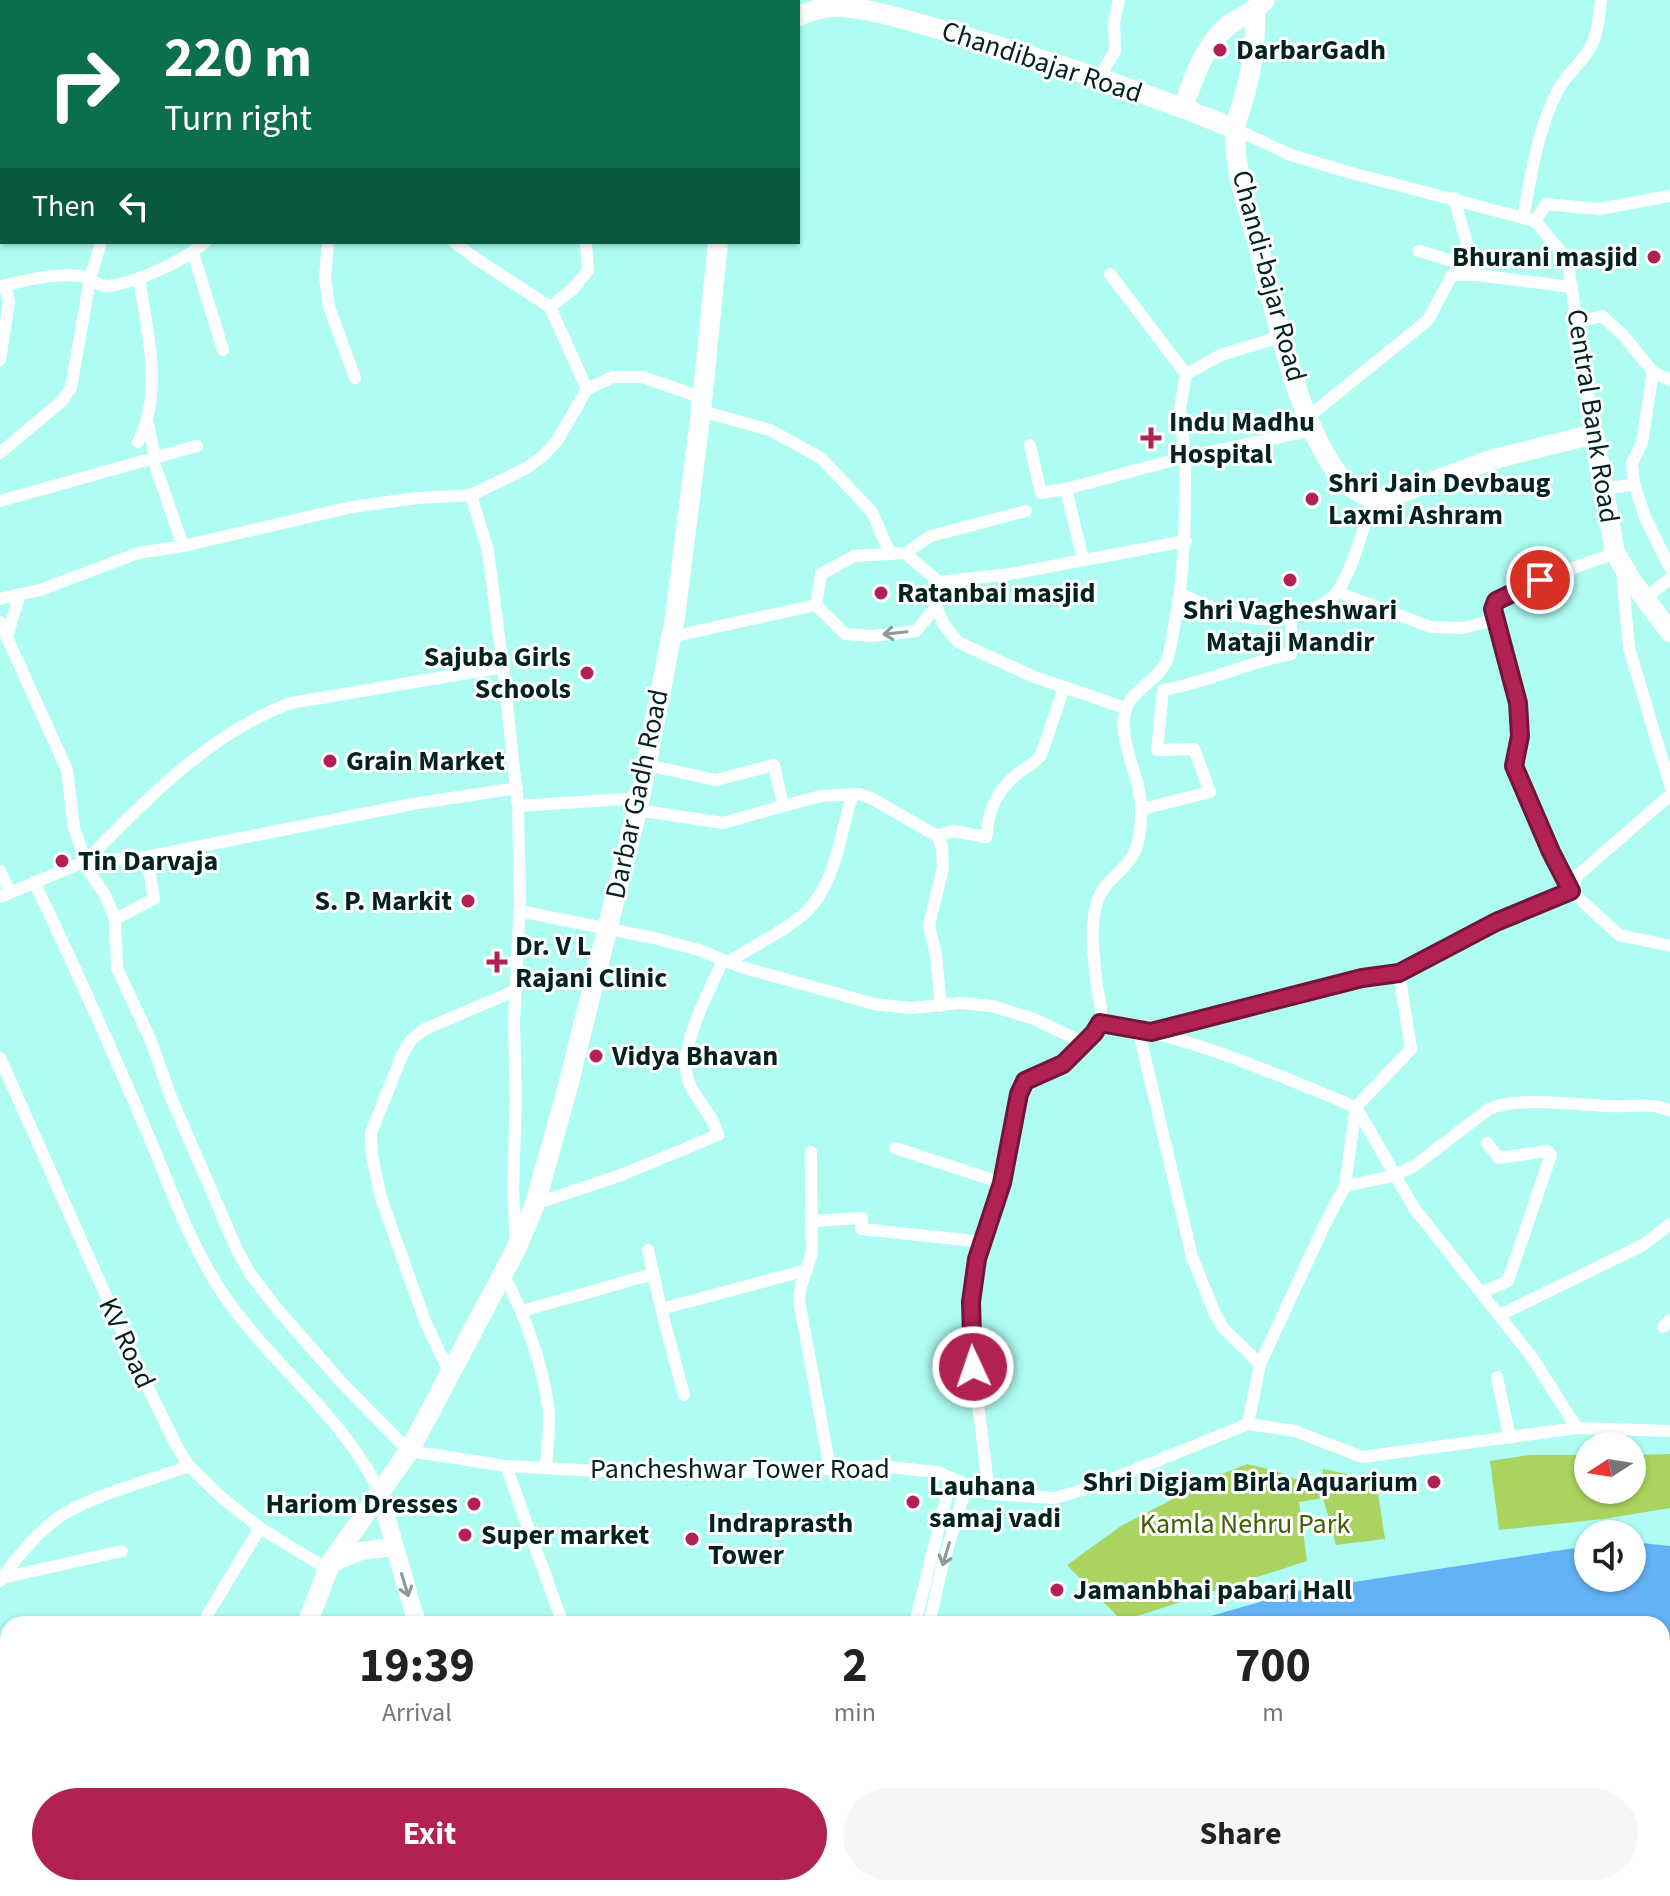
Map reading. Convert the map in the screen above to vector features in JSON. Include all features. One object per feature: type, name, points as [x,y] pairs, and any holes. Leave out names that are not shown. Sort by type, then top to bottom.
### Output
[{"type":"main road","name":"Chandibajar Road","points":[[800,15],[842,4],[890,8],[1183,108],[1235,129]]},
{"type":"main road","points":[[1183,108],[1201,59],[1214,39],[1260,6]]},
{"type":"main road","points":[[1235,129],[1256,42],[1260,6]]},
{"type":"main road","name":"Chandi-bajar Road","points":[[1235,129],[1241,182],[1282,336],[1311,423],[1334,468],[1346,482],[1373,499]]},
{"type":"main road","name":"Darbar Gadh Road","points":[[310,1616],[329,1567],[409,1451],[516,1249],[535,1204],[638,804],[671,637],[702,404],[718,244]]},
{"type":"main road","points":[[1373,499],[1406,493],[1490,460],[1594,434]]},
{"type":"main road","name":"Central Bank Road","points":[[1594,434],[1618,559],[1670,632]]},
{"type":"main road","points":[[379,1491],[415,1616]]},
{"type":"main road","points":[[329,1567],[361,1551],[393,1547]]},
{"type":"street","points":[[1098,79],[1115,51],[1114,23],[1119,0]]},
{"type":"street","points":[[1529,219],[1544,124],[1567,73],[1592,46],[1601,0]]},
{"type":"street","points":[[1235,129],[1291,155],[1529,219]]},
{"type":"street","points":[[1529,219],[1546,204],[1599,209],[1670,196]]},
{"type":"street","points":[[1454,198],[1475,270]]},
{"type":"street","name":"Central Bank Road","points":[[1529,219],[1567,259],[1594,434]]},
{"type":"street","points":[[0,453],[62,401],[71,388],[90,279],[100,244]]},
{"type":"street","points":[[0,360],[9,301],[3,286],[48,277],[80,276],[105,286],[139,278],[193,253],[203,244]]},
{"type":"street","points":[[328,244],[325,277],[329,307],[355,378]]},
{"type":"street","points":[[457,244],[550,307],[587,389]]},
{"type":"street","points":[[550,307],[574,288],[588,270],[586,244]]},
{"type":"street","points":[[1419,251],[1475,270],[1572,287]]},
{"type":"street","points":[[193,253],[223,350]]},
{"type":"street","points":[[1030,445],[1041,493],[1066,489],[1311,423],[1428,320],[1452,275],[1475,270]]},
{"type":"street","points":[[989,1494],[971,1345],[971,1302],[977,1259],[1002,1183],[1022,1086],[1030,1077],[1063,1064],[1100,1023],[1093,957],[1097,901],[1105,884],[1133,855],[1142,809],[1138,784],[1124,741],[1125,708],[1161,672],[1167,660],[1180,594],[1186,541],[1185,457],[1180,408],[1186,374],[1110,274]]},
{"type":"street","points":[[138,442],[148,424],[151,407],[150,353],[139,278]]},
{"type":"street","points":[[1577,322],[1602,316],[1623,335],[1653,372],[1670,380]]},
{"type":"street","points":[[1186,374],[1221,355],[1282,336]]},
{"type":"street","points":[[1653,372],[1642,443],[1632,463],[1634,484],[1645,517],[1670,568]]},
{"type":"street","points":[[0,599],[40,590],[138,553],[183,546],[352,507],[417,498],[471,495],[525,469],[543,456],[557,441],[587,389],[613,377],[628,375],[643,377],[770,430],[821,458],[872,512],[890,554]]},
{"type":"street","points":[[148,424],[156,463],[183,546]]},
{"type":"street","points":[[0,501],[156,463],[197,446]]},
{"type":"street","points":[[1604,489],[1634,484]]},
{"type":"street","points":[[1066,489],[1083,559]]},
{"type":"street","points":[[471,495],[488,551],[517,788],[519,911],[514,991],[516,1100],[513,1190],[516,1249]]},
{"type":"street","points":[[1180,594],[1207,607],[1266,620],[1291,618],[1317,608],[1337,592],[1373,499]]},
{"type":"street","points":[[816,605],[821,574],[854,556],[905,553],[931,536],[1026,511]]},
{"type":"street","points":[[905,553],[939,582],[1010,574],[1186,541]]},
{"type":"street","points":[[1670,785],[1629,648],[1618,559],[1540,580],[1496,601],[1494,620],[1518,703],[1520,736],[1514,766],[1551,852],[1571,891],[1619,935],[1670,946]]},
{"type":"street","points":[[1645,599],[1670,578]]},
{"type":"street","points":[[939,582],[936,607],[944,625],[958,642],[1032,676],[1125,708]]},
{"type":"street","points":[[1337,592],[1431,627],[1463,628],[1494,620]]},
{"type":"street","points":[[7,636],[20,594]]},
{"type":"street","points":[[671,637],[816,605]]},
{"type":"street","points":[[816,605],[845,634],[872,636],[916,631],[936,607]]},
{"type":"street","points":[[1142,809],[1210,792],[1194,749],[1157,750],[1163,690],[1187,687],[1263,659],[1291,654],[1291,618]]},
{"type":"street","points":[[0,622],[67,770],[74,828],[86,861],[115,919],[117,968],[244,1263],[288,1321],[342,1383],[409,1451]]},
{"type":"street","points":[[86,861],[132,814],[198,758],[232,731],[262,713],[291,703],[503,667]]},
{"type":"street","points":[[937,836],[953,831],[986,837],[987,821],[995,800],[1008,781],[1035,763],[1041,755],[1064,688]]},
{"type":"street","points":[[646,765],[716,780],[774,765],[783,806]]},
{"type":"street","points":[[0,871],[5,894],[86,861],[147,857],[413,804],[517,788]]},
{"type":"street","points":[[535,1204],[621,1175],[718,1135],[689,1083],[686,1061],[692,1035],[725,961],[796,920],[816,901],[830,872],[854,795]]},
{"type":"street","points":[[1144,1030],[1362,978],[1399,973],[1496,922],[1571,891],[1578,875],[1670,795]]},
{"type":"street","points":[[518,806],[638,804],[723,823],[821,796],[871,798],[937,836],[942,847],[943,868],[929,925],[936,955],[941,1006]]},
{"type":"street","points":[[115,919],[154,899],[147,857]]},
{"type":"street","points":[[34,882],[91,1004],[192,1242],[221,1291],[248,1328],[365,1462],[379,1491]]},
{"type":"street","points":[[519,911],[669,942],[874,1004],[911,1008],[960,1003],[992,1006],[1034,1019],[1084,1043]]},
{"type":"street","points":[[1399,973],[1411,1049],[1356,1107],[1345,1186],[1260,1364],[1248,1424],[1295,1431],[1362,1457],[1577,1428],[1670,1431]]},
{"type":"street","points":[[450,1374],[425,1321],[381,1198],[372,1156],[371,1133],[403,1053],[412,1039],[425,1029],[514,991]]},
{"type":"street","points":[[1100,1023],[1144,1030],[1219,1051],[1356,1107],[1414,1208],[1531,1356],[1577,1428]]},
{"type":"street","points":[[1144,1030],[1192,1257],[1223,1328],[1260,1364]]},
{"type":"street","name":"KV Road","points":[[0,1058],[135,1361],[189,1466],[260,1528],[329,1567]]},
{"type":"street","points":[[1345,1186],[1393,1176],[1414,1166],[1489,1109],[1502,1105],[1574,1102],[1609,1107],[1648,1105],[1670,1111]]},
{"type":"street","points":[[1482,1292],[1508,1281],[1551,1155],[1548,1151],[1499,1158],[1487,1143]]},
{"type":"street","points":[[895,1148],[1002,1183]]},
{"type":"street","points":[[811,1152],[812,1253],[799,1300],[830,1469]]},
{"type":"street","points":[[811,1221],[862,1218],[861,1229],[983,1242]]},
{"type":"street","points":[[1500,1315],[1643,1245],[1670,1224]]},
{"type":"street","points":[[648,1250],[684,1395]]},
{"type":"street","points":[[661,1309],[807,1270]]},
{"type":"street","points":[[503,1274],[522,1311],[537,1355],[549,1408],[546,1468]]},
{"type":"street","points":[[522,1311],[653,1274]]},
{"type":"street","points":[[1497,1377],[1510,1438]]},
{"type":"street","name":"Pancheshwar Tower Road","points":[[409,1451],[506,1466],[597,1471],[755,1472],[880,1466],[915,1468],[951,1478],[989,1494],[1055,1498],[1092,1487],[1248,1424]]},
{"type":"street","points":[[1,1579],[20,1551],[56,1519],[77,1506],[189,1466]]},
{"type":"street","points":[[506,1466],[560,1616]]},
{"type":"street","points":[[917,1616],[951,1478]]},
{"type":"street","points":[[931,1616],[967,1484]]},
{"type":"street","points":[[208,1616],[224,1584],[260,1528]]},
{"type":"street","points":[[1,1579],[122,1551]]},
{"type":"green space","points":[[1670,1454],[1670,1508],[1499,1530],[1490,1461],[1530,1455],[1574,1455],[1574,1504],[1646,1504],[1646,1455]]},
{"type":"green space","name":"Kamla Nehru Park","points":[[1247,1464],[1300,1481],[1298,1492],[1322,1488],[1323,1469],[1376,1480],[1385,1539],[1336,1545],[1323,1498],[1299,1502],[1307,1561],[1137,1616],[1117,1616],[1067,1565],[1121,1526],[1217,1476]]},
{"type":"water","points":[[1646,1543],[1670,1546],[1670,1616],[1211,1616],[1302,1590],[1574,1548],[1574,1592],[1646,1592]]},
{"type":"place","name":"DarbarGadh","points":[[1220,50]]},
{"type":"place","name":"Bhurani masjid","points":[[1654,257]]},
{"type":"place","name":"Indu Madhu Hospital","points":[[1151,438]]},
{"type":"place","name":"Shri Jain Devbaug Laxmi Ashram","points":[[1312,499]]},
{"type":"place","name":"Shri Vagheshwari Mataji Mandir","points":[[1290,580]]},
{"type":"place","name":"Ratanbai masjid","points":[[881,593]]},
{"type":"place","name":"Sajuba Girls Schools","points":[[587,673]]},
{"type":"place","name":"Grain Market","points":[[330,761]]},
{"type":"place","name":"Tin Darvaja","points":[[62,861]]},
{"type":"place","name":"S. P. Markit","points":[[468,901]]},
{"type":"place","name":"Dr. V L Rajani Clinic","points":[[497,962]]},
{"type":"place","name":"Vidya Bhavan","points":[[596,1056]]},
{"type":"place","name":"Shri Digjam Birla Aquarium","points":[[1434,1482]]},
{"type":"place","name":"Lauhana samaj vadi","points":[[913,1502]]},
{"type":"place","name":"Hariom Dresses","points":[[474,1504]]},
{"type":"place","name":"Super market","points":[[465,1535]]},
{"type":"place","name":"Indraprasth Tower","points":[[692,1539]]},
{"type":"place","name":"Jamanbhai pabari Hall","points":[[1057,1590]]},
{"type":"route","points":[[973,1367],[971,1302],[977,1259],[1002,1183],[1019,1094],[1030,1077],[1063,1064],[1100,1023],[1151,1032],[1362,978],[1399,973],[1496,922],[1571,891],[1514,766],[1520,736],[1518,703],[1494,620],[1496,601],[1540,580]]}]
